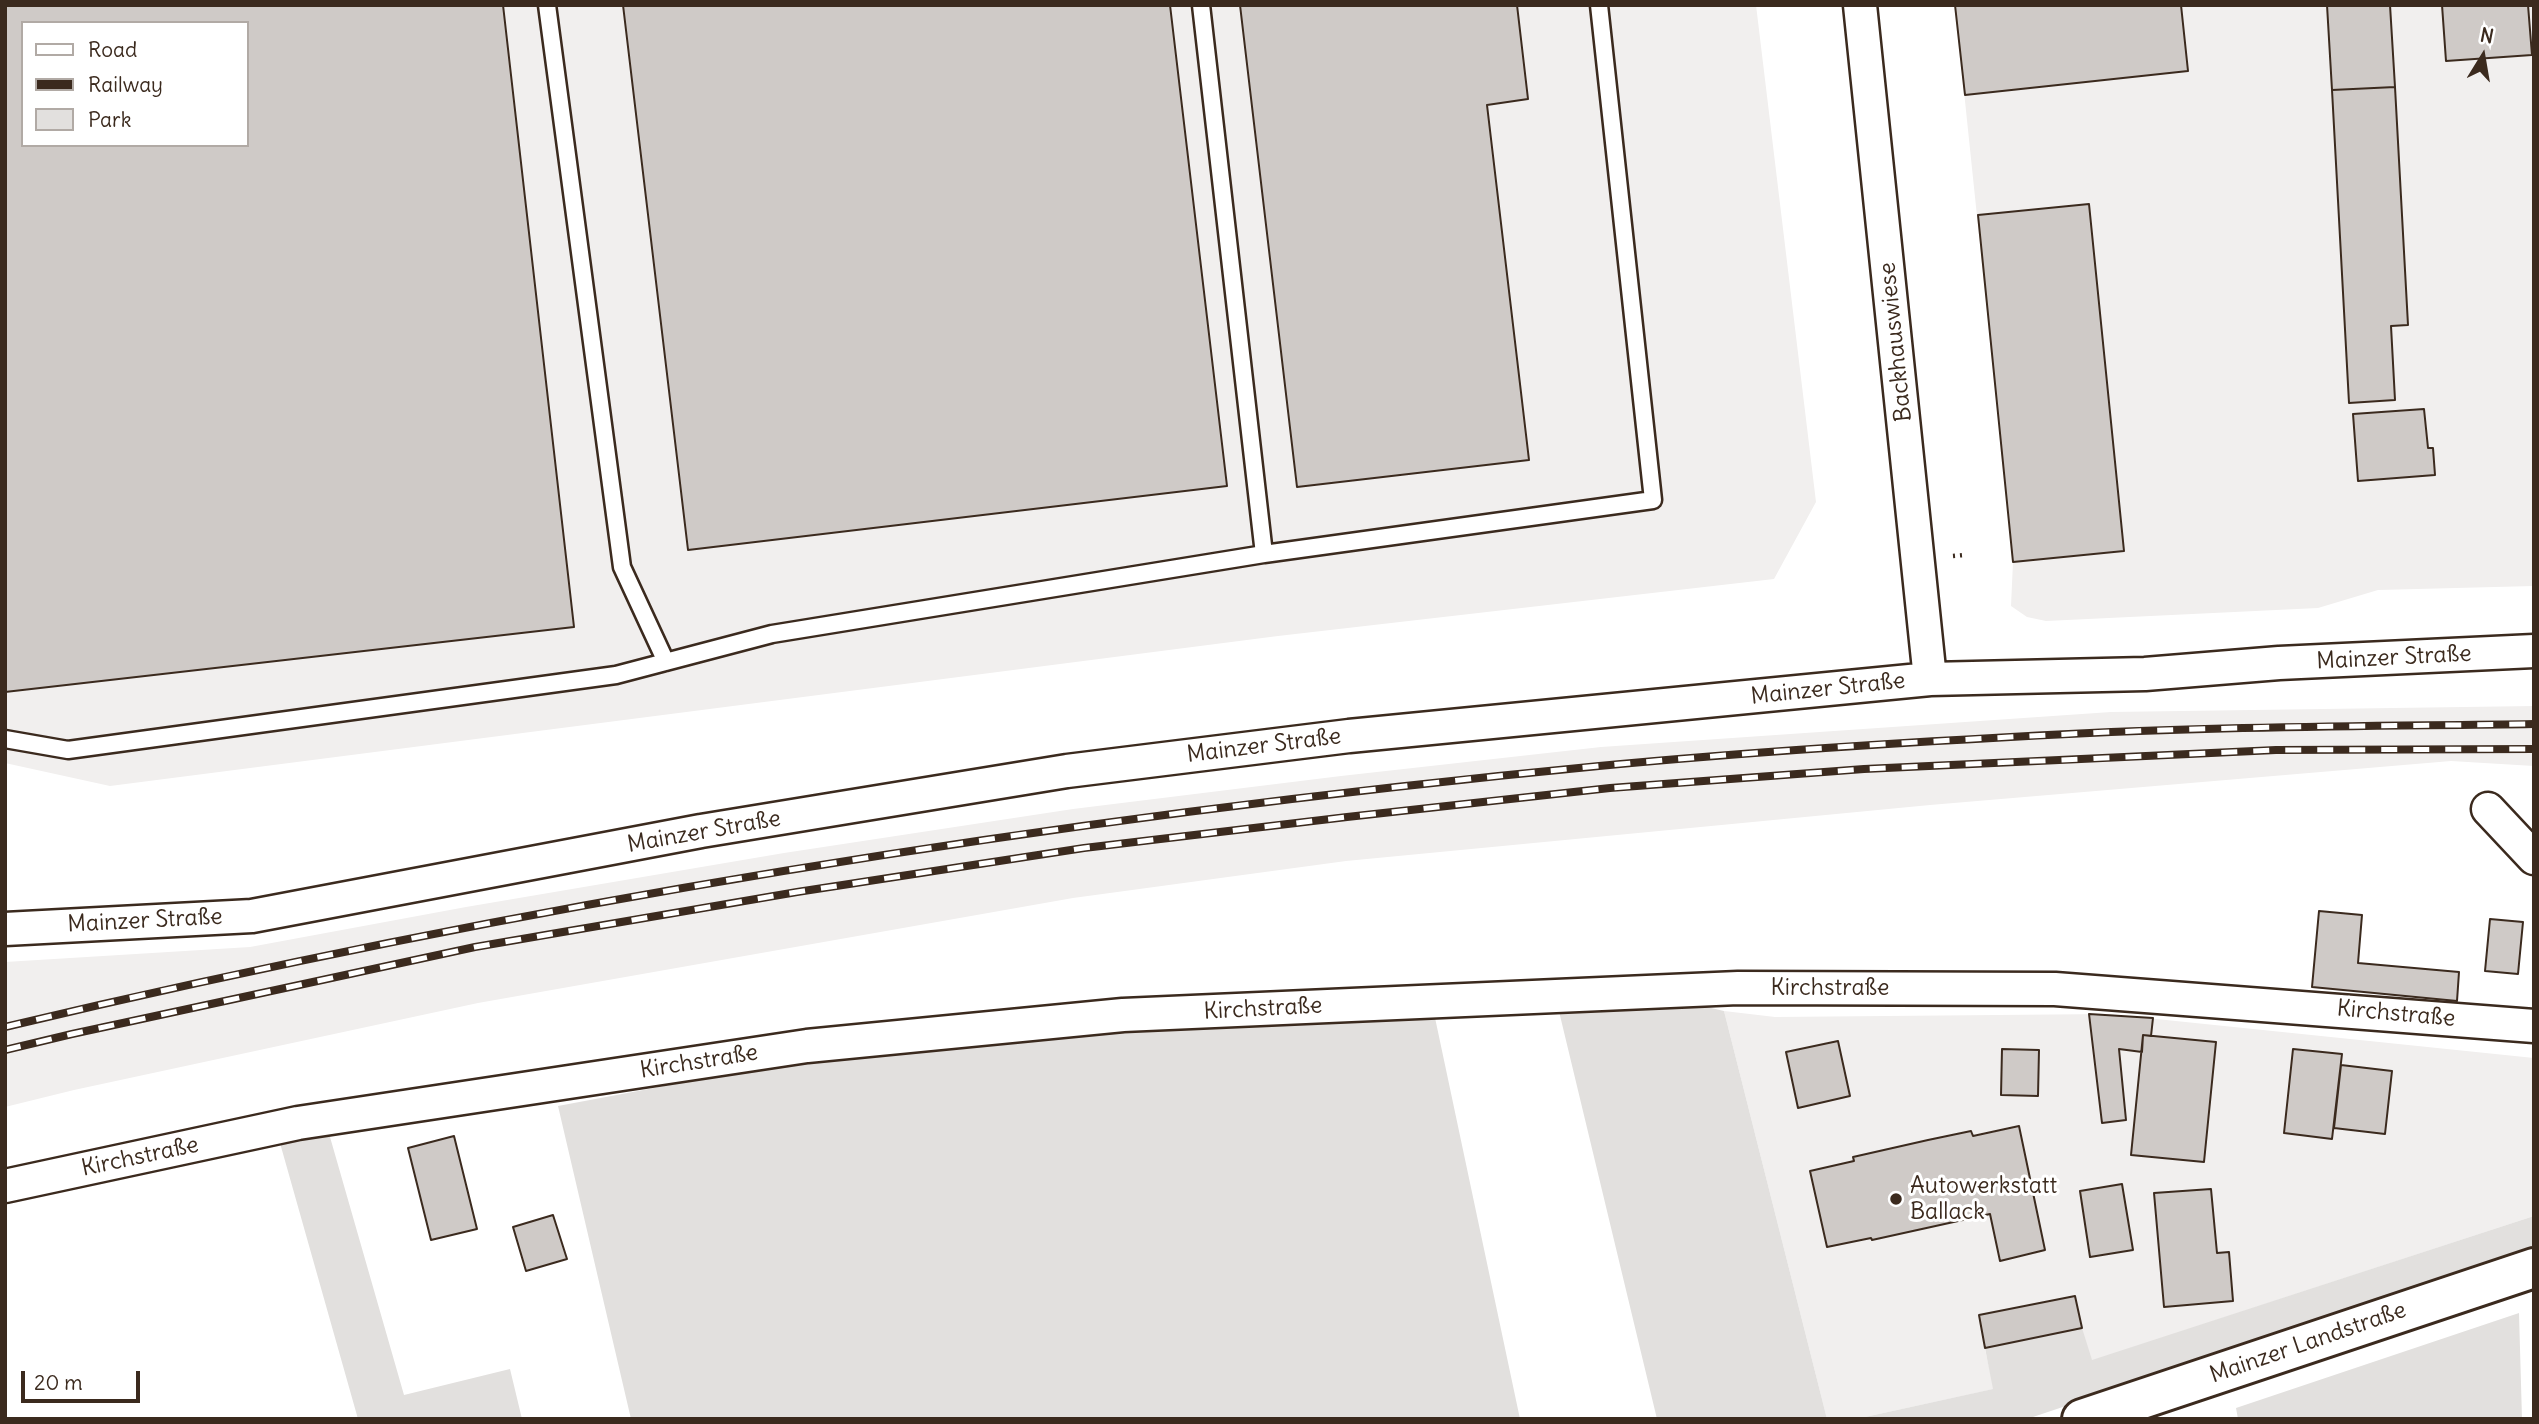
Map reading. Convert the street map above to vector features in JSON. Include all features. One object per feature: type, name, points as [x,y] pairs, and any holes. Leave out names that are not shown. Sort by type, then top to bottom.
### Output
[{"type":"main road","name":"Mainzer Landstraße","points":[[2082,1419],[2534,1268]]},
{"type":"street","name":"Backhauswiese","points":[[1860,5],[1930,679]]},
{"type":"street","name":"Mainzer Straße","points":[[5,929],[253,916],[701,831],[1081,769],[1349,736],[1930,679],[2145,674],[2279,663],[2534,651]]},
{"type":"street","points":[[2488,809],[2534,858]]},
{"type":"street","name":"Kirchstraße","points":[[5,1186],[312,1121],[807,1046],[1123,1015],[1738,988],[2054,989],[2534,1026]]},
{"type":"lane","points":[[547,5],[622,567],[666,662]]},
{"type":"lane","points":[[1201,5],[1264,554]]},
{"type":"lane","points":[[5,739],[68,750],[616,675],[772,634],[1264,554],[1653,500],[1599,5]]},
{"type":"shaded area","points":[[5,5],[1756,5],[1816,502],[1774,579],[1278,636],[110,786],[5,763]]},
{"type":"shaded area","points":[[1955,5],[2534,5],[2534,586],[2378,590],[2318,608],[2046,621],[2027,617],[2011,606],[2013,562]]},
{"type":"shaded area","points":[[2534,706],[2534,766],[2451,761],[1930,805],[1346,861],[1073,898],[478,1003],[5,1107],[5,962],[250,947],[784,853],[1073,809],[1601,747],[2111,712]]},
{"type":"shaded area","points":[[1724,1011],[1775,1017],[2108,1014],[2534,1058],[2534,1216],[2091,1361],[1985,1349],[1994,1389],[1856,1419],[1827,1419]]},
{"type":"green space","points":[[1677,1000],[1724,1011],[1827,1419],[1657,1419],[1557,1003]]},
{"type":"green space","points":[[1434,1013],[1520,1419],[631,1419],[558,1106],[819,1057],[1121,1028]]},
{"type":"green space","points":[[278,1136],[330,1137],[404,1395],[510,1369],[522,1419],[358,1419]]},
{"type":"green space","points":[[2534,1216],[2534,1249],[2027,1419],[1856,1419],[1993,1389],[1985,1348],[2082,1328],[2092,1360]]},
{"type":"green space","points":[[2519,1313],[2522,1419],[2238,1419],[2236,1408]]},
{"type":"building","points":[[5,5],[503,5],[574,627],[5,692]]},
{"type":"building","points":[[623,5],[1170,5],[1227,486],[688,550]]},
{"type":"building","points":[[1240,5],[1517,5],[1528,99],[1487,105],[1529,460],[1297,487]]},
{"type":"building","points":[[1955,5],[2181,5],[2188,71],[1965,95]]},
{"type":"building","points":[[2327,5],[2390,5],[2395,87],[2332,90]]},
{"type":"building","points":[[2442,5],[2528,5],[2532,55],[2446,61]]},
{"type":"building","points":[[2395,87],[2408,325],[2391,326],[2395,400],[2349,403],[2332,90]]},
{"type":"building","points":[[2089,204],[2124,551],[2013,562],[1978,215]]},
{"type":"building","points":[[2424,409],[2428,448],[2433,448],[2435,475],[2358,481],[2353,414]]},
{"type":"building","points":[[2319,911],[2362,915],[2358,963],[2459,972],[2457,1001],[2312,987]]},
{"type":"building","points":[[2490,919],[2523,922],[2518,974],[2485,971]]},
{"type":"building","points":[[2089,1014],[2153,1018],[2151,1036],[2143,1035],[2142,1052],[2119,1049],[2126,1120],[2102,1123]]},
{"type":"building","points":[[2143,1035],[2216,1042],[2204,1162],[2131,1155]]},
{"type":"building","points":[[1838,1041],[1850,1096],[1798,1108],[1786,1052]]},
{"type":"building","points":[[2002,1049],[2039,1050],[2038,1096],[2001,1095]]},
{"type":"building","points":[[2293,1049],[2342,1054],[2332,1139],[2284,1133]]},
{"type":"building","points":[[2341,1065],[2392,1071],[2385,1134],[2334,1128]]},
{"type":"building","points":[[2019,1126],[2045,1250],[2000,1261],[1990,1214],[1827,1247],[1810,1171],[1854,1161],[1853,1157],[1928,1140],[1971,1131],[1973,1136]]},
{"type":"building","points":[[454,1136],[477,1229],[431,1240],[408,1148]]},
{"type":"building","points":[[2122,1184],[2133,1250],[2090,1257],[2080,1191]]},
{"type":"building","points":[[2211,1189],[2217,1253],[2229,1252],[2233,1301],[2164,1307],[2154,1193]]},
{"type":"building","points":[[553,1215],[567,1259],[526,1271],[513,1227]]},
{"type":"building","points":[[2075,1296],[2082,1328],[1985,1348],[1979,1315]]},
{"type":"railway","points":[[5,1027],[202,982],[598,903],[997,838],[1398,787],[1727,755],[2047,735],[2269,727],[2534,724]]},
{"type":"railway","points":[[5,1050],[475,947],[797,892],[1084,848],[1610,788],[1864,769],[2276,750],[2534,749]]},
{"type":"place","name":"Autowerkstatt Ballack","points":[[1896,1199]]}]
